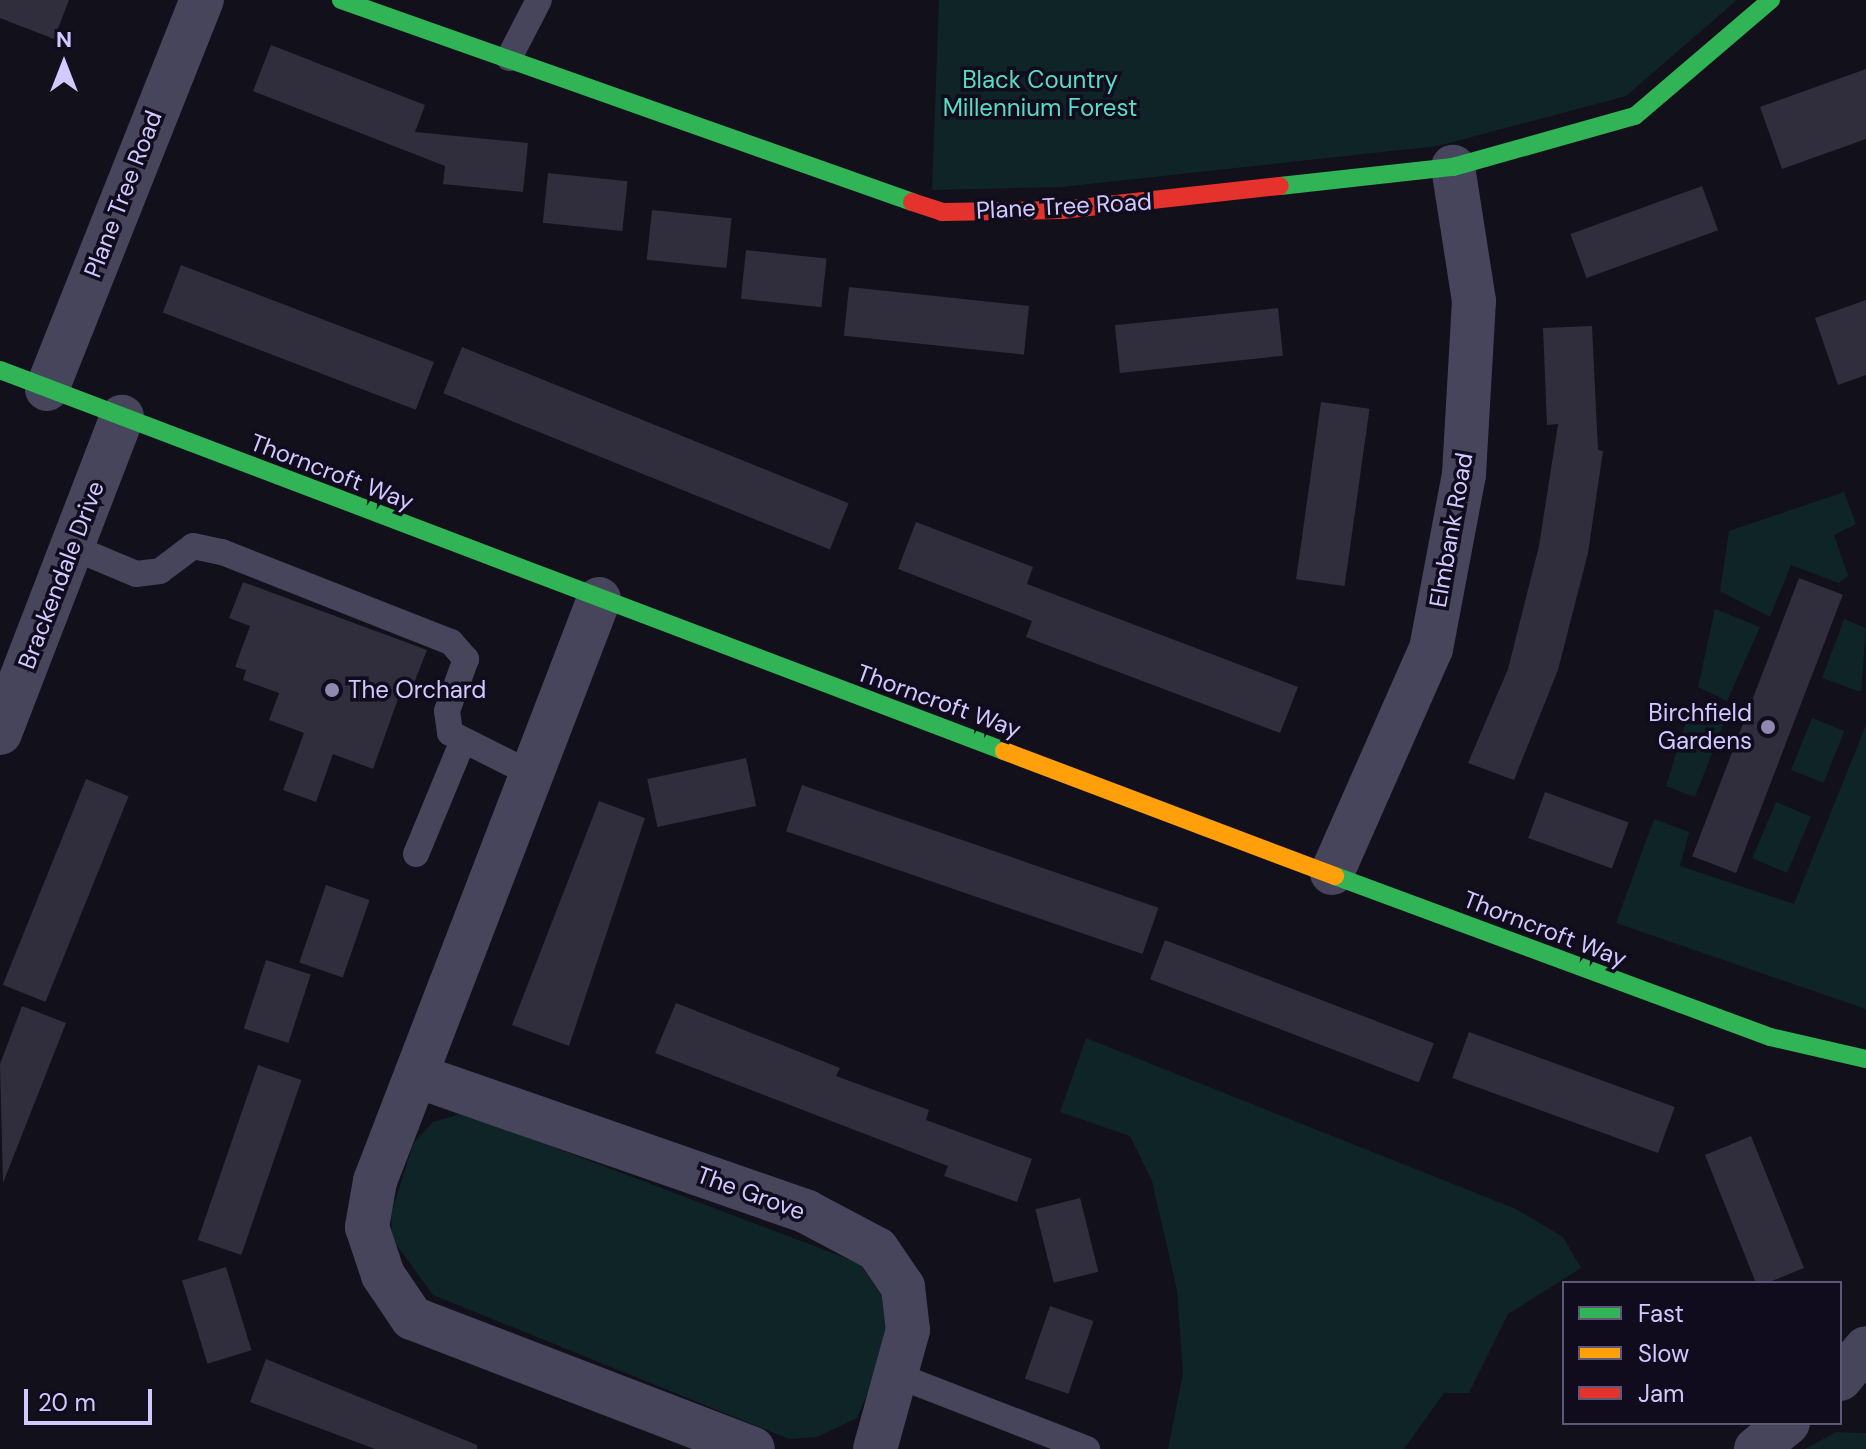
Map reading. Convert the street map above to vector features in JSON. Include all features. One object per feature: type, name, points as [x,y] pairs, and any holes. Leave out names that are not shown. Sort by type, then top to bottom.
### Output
[{"type":"street","name":"Plane Tree Road","points":[[47,389],[202,0]]},
{"type":"street","name":"Plane Tree Road","points":[[341,0],[396,10],[509,58],[942,212],[1062,210],[1453,167],[1635,116],[1771,0]]},
{"type":"street","name":"Elmbank Road","points":[[1332,873],[1431,649],[1464,474],[1474,301],[1453,167]]},
{"type":"street","name":"Thorncroft Way","points":[[0,370],[599,599],[1770,1037],[1866,1059]]},
{"type":"street","name":"Brackendale Drive","points":[[0,733],[122,417]]},
{"type":"street","points":[[599,599],[420,1077],[375,1181],[367,1227],[383,1275],[412,1318],[670,1436],[753,1449]]},
{"type":"street","name":"The Grove","points":[[420,1077],[807,1212],[877,1249],[903,1287],[908,1330],[875,1449]]},
{"type":"street","points":[[1756,1449],[1786,1425]]},
{"type":"lane","points":[[509,58],[539,0]]},
{"type":"lane","points":[[72,547],[136,574],[160,571],[193,546],[222,552],[451,642],[466,659],[447,711],[450,733],[462,743],[533,775]]},
{"type":"lane","points":[[416,854],[462,743]]},
{"type":"lane","points":[[896,1375],[1087,1449]]},
{"type":"green space","name":"Black Country Millennium Forest","points":[[939,0],[1737,0],[1626,96],[1438,146],[1062,187],[932,190]]},
{"type":"green space","points":[[1844,492],[1856,524],[1834,535],[1848,576],[1839,583],[1791,565],[1770,617],[1720,591],[1729,531]]},
{"type":"green space","points":[[1715,609],[1760,627],[1727,701],[1698,687]]},
{"type":"green space","points":[[1844,619],[1866,628],[1861,692],[1822,678]]},
{"type":"green space","points":[[1691,705],[1726,717],[1695,797],[1666,786]]},
{"type":"green space","points":[[1812,718],[1844,731],[1823,783],[1791,770]]},
{"type":"green space","points":[[1866,725],[1866,1009],[1616,923],[1654,819],[1689,832],[1680,866],[1794,904]]},
{"type":"green space","points":[[1776,802],[1811,817],[1787,873],[1752,858]]},
{"type":"green space","points":[[1086,1038],[1516,1209],[1563,1237],[1581,1268],[1508,1314],[1469,1393],[1444,1393],[1404,1449],[1168,1449],[1183,1373],[1177,1290],[1152,1181],[1130,1136],[1060,1112]]},
{"type":"green space","points":[[464,1113],[859,1263],[889,1306],[893,1335],[857,1418],[817,1437],[789,1439],[433,1295],[392,1239],[391,1214],[414,1142],[433,1122]]},
{"type":"green space","points":[[1836,1432],[1866,1433],[1866,1449],[1805,1449]]},
{"type":"building","points":[[0,0],[69,0],[54,39],[0,18]]},
{"type":"building","points":[[271,45],[425,105],[415,132],[528,143],[523,192],[443,184],[445,166],[253,91]]},
{"type":"building","points":[[1866,69],[1866,139],[1782,169],[1760,107]]},
{"type":"building","points":[[548,173],[628,181],[622,231],[543,223]]},
{"type":"building","points":[[1702,186],[1718,230],[1587,278],[1570,234]]},
{"type":"building","points":[[652,210],[732,218],[726,268],[647,260]]},
{"type":"building","points":[[746,250],[827,258],[821,307],[741,299]]},
{"type":"building","points":[[181,265],[434,362],[416,410],[163,313]]},
{"type":"building","points":[[849,287],[1029,306],[1024,355],[844,336]]},
{"type":"building","points":[[1866,300],[1866,375],[1838,385],[1815,318]]},
{"type":"building","points":[[1278,308],[1283,356],[1120,373],[1115,325]]},
{"type":"building","points":[[1592,326],[1598,450],[1603,451],[1588,553],[1558,670],[1514,780],[1468,763],[1508,669],[1539,546],[1558,424],[1547,425],[1543,328]]},
{"type":"building","points":[[462,347],[849,503],[830,550],[443,393]]},
{"type":"building","points":[[1321,402],[1370,409],[1345,586],[1296,579]]},
{"type":"building","points":[[916,522],[1033,567],[1027,584],[1298,687],[1280,733],[1026,637],[1032,621],[898,569]]},
{"type":"building","name":"Birchfield Gardens","points":[[1799,578],[1843,595],[1736,873],[1692,856]]},
{"type":"building","name":"The Orchard","points":[[243,582],[427,650],[412,688],[403,685],[373,769],[333,754],[316,802],[283,790],[304,733],[269,720],[279,693],[243,680],[246,670],[235,667],[250,626],[229,618]]},
{"type":"building","points":[[746,758],[756,806],[657,827],[647,779]]},
{"type":"building","points":[[86,779],[129,796],[45,1002],[3,985]]},
{"type":"building","points":[[802,785],[1158,908],[1143,954],[786,831]]},
{"type":"building","points":[[1545,792],[1629,822],[1612,868],[1528,838]]},
{"type":"building","points":[[599,801],[645,818],[569,1046],[512,1025]]},
{"type":"building","points":[[326,885],[369,900],[343,978],[299,963]]},
{"type":"building","points":[[1165,940],[1434,1043],[1419,1082],[1150,979]]},
{"type":"building","points":[[266,960],[311,975],[288,1043],[244,1028]]},
{"type":"building","points":[[676,1003],[840,1068],[836,1076],[929,1110],[926,1120],[1032,1159],[1017,1202],[944,1176],[948,1166],[655,1053]]},
{"type":"building","points":[[22,1006],[66,1023],[3,1183],[0,1064]]},
{"type":"building","points":[[1469,1032],[1675,1107],[1658,1153],[1452,1078]]},
{"type":"building","points":[[258,1065],[301,1080],[241,1255],[198,1240]]},
{"type":"building","points":[[1751,1136],[1804,1268],[1772,1281],[1755,1281],[1705,1155]]},
{"type":"building","points":[[1080,1198],[1098,1272],[1054,1283],[1035,1209]]},
{"type":"building","points":[[226,1267],[251,1350],[207,1364],[182,1280]]},
{"type":"building","points":[[1050,1306],[1093,1321],[1068,1394],[1025,1379]]},
{"type":"building","points":[[266,1359],[477,1445],[477,1449],[375,1449],[250,1402]]},
{"type":"traffic: fast","points":[[341,0],[912,202]]},
{"type":"traffic: fast","points":[[1280,186],[1453,167],[1635,116],[1771,0]]},
{"type":"traffic: fast","points":[[0,370],[1004,751]]},
{"type":"traffic: fast","points":[[1335,876],[1770,1037],[1866,1059]]},
{"type":"traffic: slow","points":[[1004,751],[1335,876]]},
{"type":"traffic: jam","points":[[912,202],[942,212],[1062,210],[1280,186]]},
{"type":"place","name":"The Orchard","points":[[332,690]]},
{"type":"place","name":"Birchfield Gardens","points":[[1768,727]]}]
